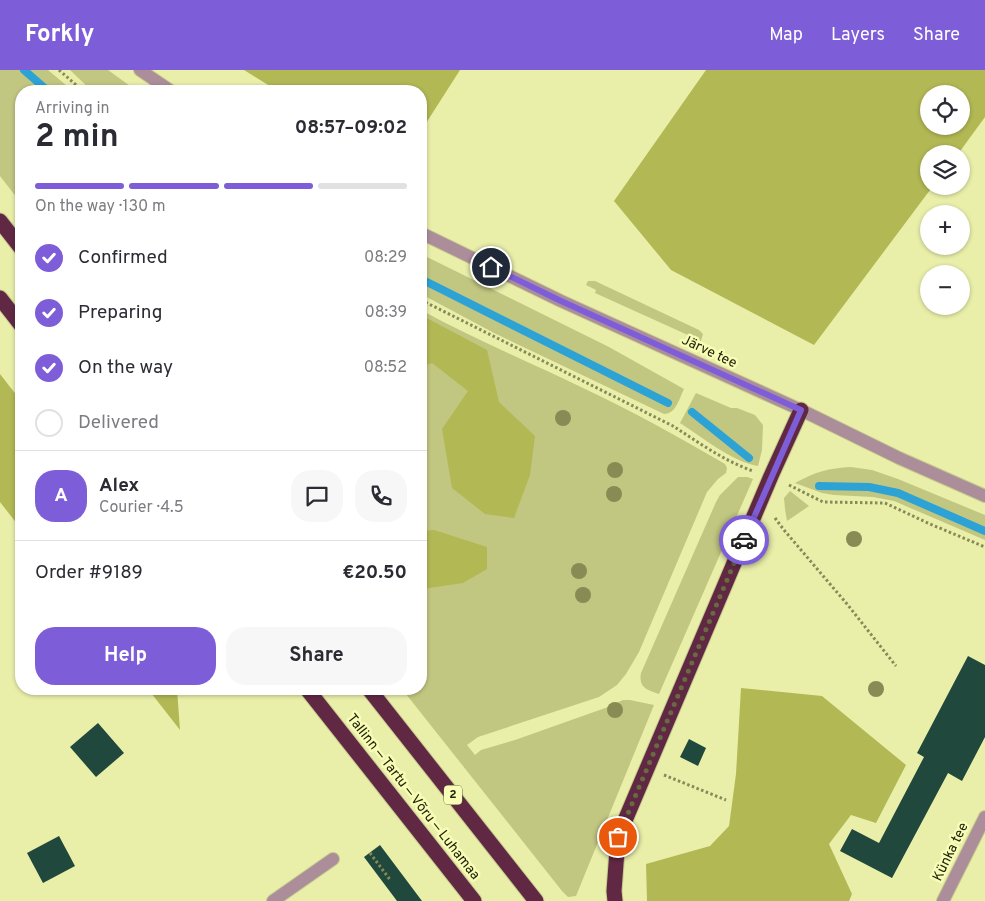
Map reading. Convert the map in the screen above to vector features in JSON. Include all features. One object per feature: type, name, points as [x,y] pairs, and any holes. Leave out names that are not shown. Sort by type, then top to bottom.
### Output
[{"type":"highway","points":[[0,221],[15,240]]},
{"type":"highway","points":[[0,298],[15,317]]},
{"type":"highway","points":[[615,901],[618,837],[771,476],[801,410]]},
{"type":"highway","name":"Tallinn — Tartu — Võru — Luhamaa","points":[[312,695],[474,901]]},
{"type":"highway","name":"2","points":[[374,695],[536,901]]},
{"type":"street","points":[[140,70],[162,85]]},
{"type":"street","name":"Järve tee","points":[[427,236],[561,301],[985,496]]},
{"type":"street","name":"Künka tee","points":[[943,901],[985,816]]},
{"type":"street","points":[[272,901],[333,859]]},
{"type":"path","points":[[59,70],[76,85]]},
{"type":"path","points":[[427,303],[673,426],[742,467],[771,476],[823,502],[885,503],[985,547]]},
{"type":"path","points":[[762,499],[784,530],[847,604],[896,666]]},
{"type":"path","points":[[647,768],[726,800]]},
{"type":"path","points":[[370,853],[391,881]]},
{"type":"green space","points":[[0,70],[48,70],[66,85],[15,85],[15,195],[0,176]]},
{"type":"green space","points":[[70,70],[108,70],[129,85],[86,85]]},
{"type":"green space","points":[[244,70],[460,70],[427,122],[427,85],[268,85]]},
{"type":"green space","points":[[706,70],[985,70],[985,117],[965,145],[920,145],[920,195],[926,195],[814,345],[671,270],[614,201]]},
{"type":"green space","points":[[427,257],[609,347],[684,389],[674,409],[664,414],[494,333],[427,297]]},
{"type":"green space","points":[[588,281],[595,281],[699,330],[703,334],[701,341],[595,293],[596,290],[586,285]]},
{"type":"green space","points":[[427,313],[637,415],[725,464],[727,468],[726,473],[707,492],[639,652],[617,685],[599,697],[478,737],[467,745],[475,755],[481,750],[515,740],[623,700],[654,705],[576,896],[568,897],[407,695],[427,695]]},
{"type":"green space","points":[[427,318],[487,350],[499,402],[535,436],[530,475],[514,518],[485,514],[452,488],[442,429],[468,391],[432,363],[427,365]]},
{"type":"green space","points":[[0,374],[15,393],[15,521],[0,502]]},
{"type":"green space","points":[[696,393],[731,408],[737,408],[755,415],[763,425],[762,450],[758,466],[738,460],[680,423]]},
{"type":"green space","points":[[851,467],[872,470],[898,479],[985,515],[985,540],[894,501],[873,497],[822,493],[795,483],[822,471]]},
{"type":"green space","points":[[738,477],[753,479],[659,694],[651,691],[642,685],[641,673],[716,502],[720,495]]},
{"type":"green space","points":[[790,491],[809,506],[787,521],[784,498]]},
{"type":"green space","points":[[434,530],[487,547],[487,569],[463,583],[427,588],[427,531]]},
{"type":"green space","points":[[741,688],[822,696],[906,765],[876,823],[851,815],[829,844],[852,894],[849,901],[647,901],[646,864],[710,846],[729,826],[736,774]]},
{"type":"green space","points":[[153,695],[177,695],[180,730]]},
{"type":"building","points":[[968,656],[985,665],[985,737],[962,781],[948,773],[892,878],[840,851],[852,829],[879,843],[924,757],[917,753]]},
{"type":"building","points":[[98,723],[124,753],[96,777],[70,747]]},
{"type":"building","points":[[689,739],[706,748],[698,766],[680,757]]},
{"type":"building","points":[[59,836],[75,866],[43,883],[27,853]]},
{"type":"building","points":[[380,845],[422,901],[397,901],[364,857]]},
{"type":"waterway","points":[[24,70],[41,85]]},
{"type":"waterway","points":[[427,282],[668,403]]},
{"type":"waterway","points":[[692,412],[749,458]]},
{"type":"waterway","points":[[819,486],[869,487],[898,493],[985,531]]},
{"type":"way so far","points":[[618,837],[744,540]]},
{"type":"route","points":[[491,267],[561,301],[801,410],[744,540]]}]
